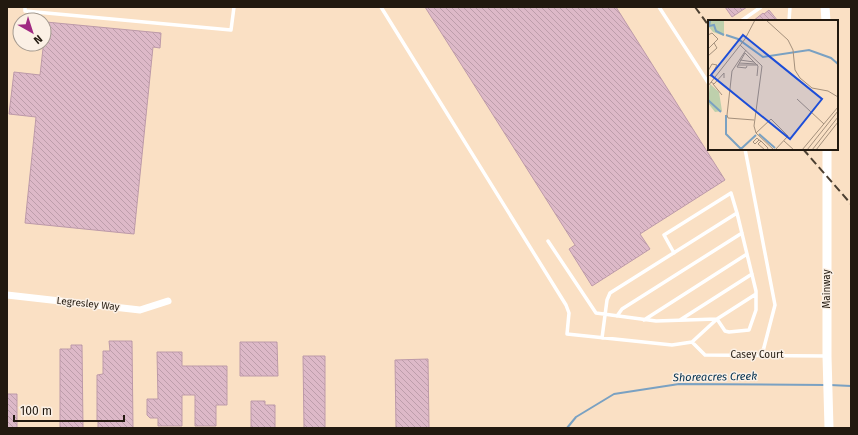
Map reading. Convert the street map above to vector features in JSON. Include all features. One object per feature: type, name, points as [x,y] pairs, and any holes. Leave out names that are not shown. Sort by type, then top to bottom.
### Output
[{"type":"street","points":[[825,7],[826,20]]},
{"type":"street","name":"Mainway","points":[[827,150],[827,400],[829,428]]},
{"type":"street","name":"Legresley Way","points":[[7,295],[140,310],[168,301]]},
{"type":"lane","points":[[25,7],[25,12],[231,30],[234,7]]},
{"type":"lane","points":[[381,7],[566,305],[569,312],[566,334],[672,345],[692,342],[717,319],[756,294]]},
{"type":"lane","points":[[658,7],[708,82]]},
{"type":"lane","points":[[742,20],[761,7]]},
{"type":"lane","points":[[789,20],[790,7]]},
{"type":"lane","points":[[746,150],[775,305],[762,355]]},
{"type":"lane","points":[[674,252],[664,236],[731,193],[752,274],[756,294],[756,310],[749,330],[725,331],[717,319]]},
{"type":"lane","points":[[602,338],[607,300],[610,293],[737,213]]},
{"type":"lane","points":[[617,316],[622,309],[742,234]]},
{"type":"lane","points":[[548,241],[596,313],[656,321],[717,319]]},
{"type":"lane","points":[[644,320],[747,254]]},
{"type":"lane","points":[[679,320],[752,274]]},
{"type":"lane","name":"Casey Court","points":[[692,342],[705,355],[827,356]]},
{"type":"building","points":[[425,7],[616,7],[725,180],[640,234],[650,249],[592,286],[569,249],[575,245]]},
{"type":"building","points":[[725,7],[747,7],[732,17]]},
{"type":"building","points":[[769,10],[777,20],[754,20],[763,13],[764,14]]},
{"type":"building","points":[[52,23],[161,33],[160,48],[153,47],[134,234],[25,223],[36,117],[9,114],[14,72],[40,75],[43,52],[52,52]]},
{"type":"building","points":[[109,341],[132,341],[133,428],[98,428],[97,375],[103,374],[103,351],[110,351]]},
{"type":"building","points":[[240,342],[277,342],[278,376],[240,376]]},
{"type":"building","points":[[71,345],[82,345],[83,428],[60,428],[60,349],[71,349]]},
{"type":"building","points":[[157,352],[182,352],[182,366],[227,366],[227,405],[216,405],[216,426],[195,426],[195,395],[182,395],[182,426],[158,426],[158,418],[150,418],[147,415],[147,399],[158,399]]},
{"type":"building","points":[[303,356],[325,356],[325,428],[304,428]]},
{"type":"building","points":[[428,359],[429,428],[396,428],[395,360]]},
{"type":"building","points":[[7,394],[17,394],[17,428],[7,428]]},
{"type":"building","points":[[251,401],[265,401],[265,405],[275,405],[275,428],[251,428]]},
{"type":"waterway","name":"Shoreacres Creek","points":[[567,428],[576,417],[614,394],[679,384],[826,385]]},
{"type":"waterway","name":"Shoreacres Creek","points":[[830,385],[851,386]]},
{"type":"railway","points":[[695,7],[708,25]]},
{"type":"railway","points":[[804,150],[851,204]]}]
